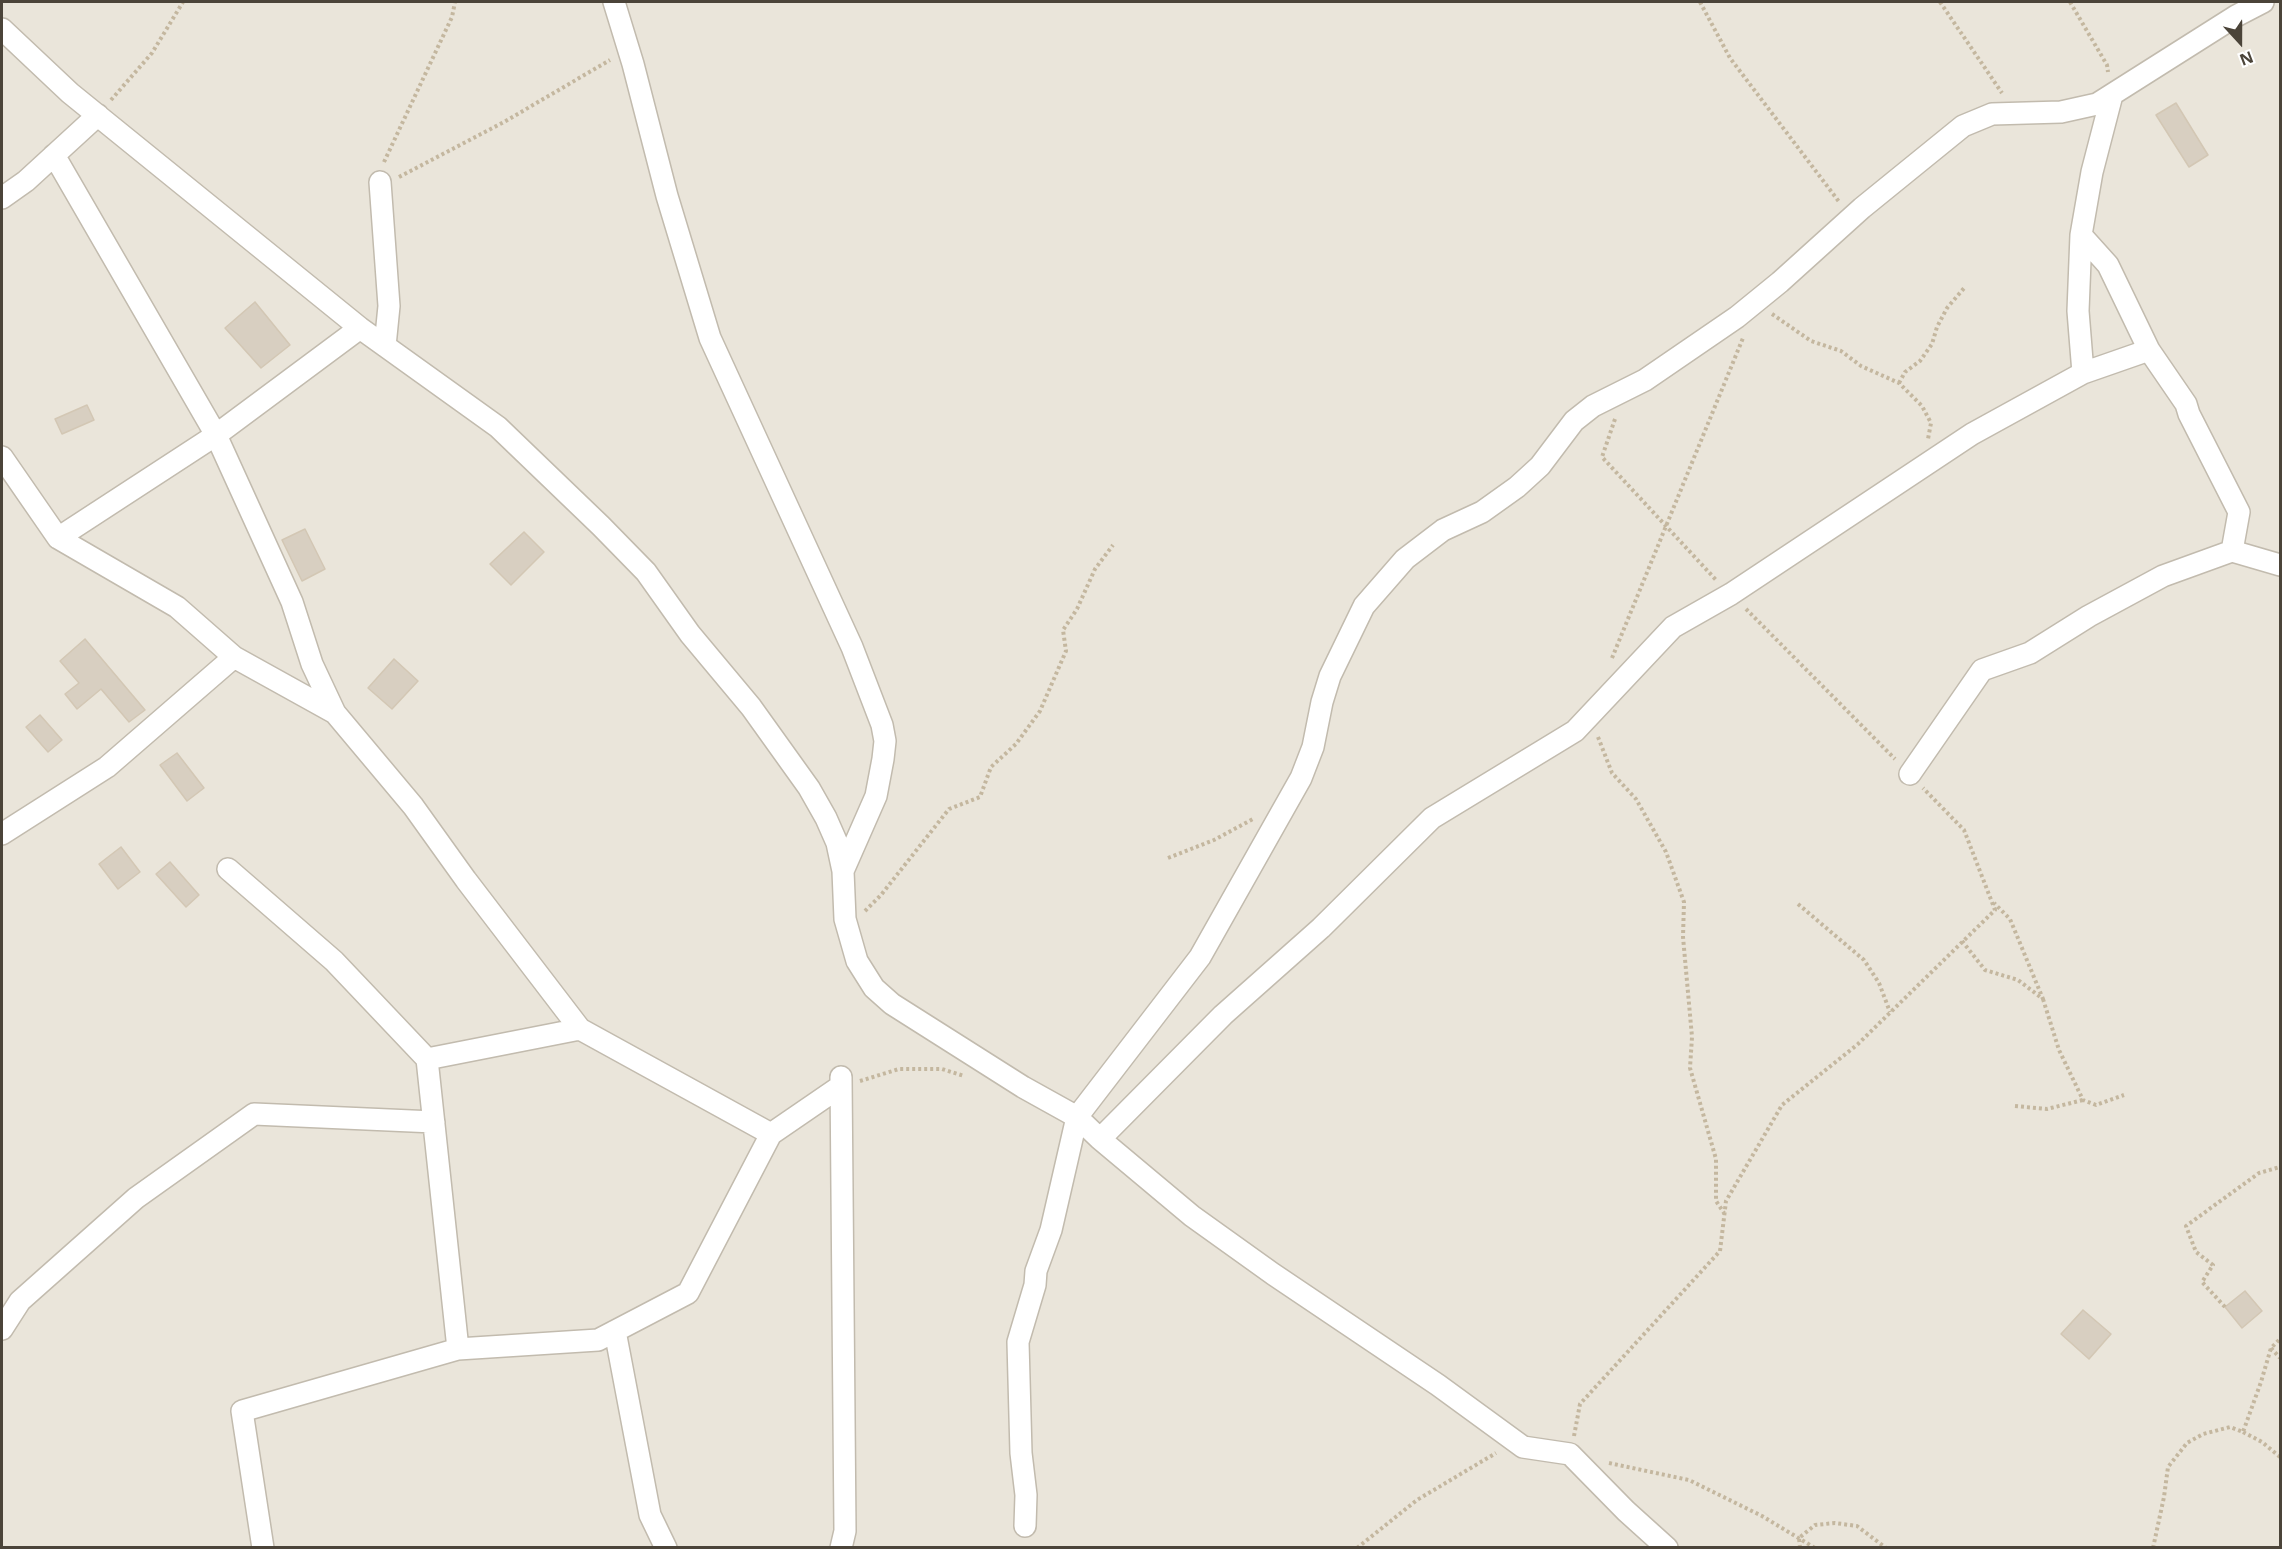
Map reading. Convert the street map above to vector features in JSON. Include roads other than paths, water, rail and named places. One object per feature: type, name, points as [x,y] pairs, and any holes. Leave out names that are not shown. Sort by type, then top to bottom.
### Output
[{"type":"street","points":[[614,2],[667,196],[710,338],[852,647],[882,725],[885,741],[884,759],[876,796],[843,871]]},
{"type":"street","points":[[1024,1526],[1026,1495],[1022,1454],[1018,1342],[1035,1286],[1036,1270],[1051,1230],[1077,1117],[1200,957],[1301,778],[1312,747],[1330,676],[1364,606],[1405,559],[1443,530],[1482,512],[1517,487],[1540,466],[1574,421],[1593,406],[1645,380],[1737,317],[1851,218],[1963,126],[1992,114],[2032,114],[2079,109],[2097,104],[2236,16],[2263,2]]},
{"type":"street","points":[[2,29],[70,93],[360,328],[498,427],[646,572],[690,634],[751,707],[809,788],[826,818],[837,843],[843,871],[845,919],[857,961],[874,988],[892,1004],[1023,1087],[1077,1117],[1100,1140],[1201,1222],[1273,1274],[1438,1385],[1523,1447],[1570,1454],[1667,1548]]},
{"type":"street","points":[[2083,373],[2078,311],[2081,235],[2092,172],[2112,95]]},
{"type":"street","points":[[2,198],[26,181],[98,115]]},
{"type":"street","points":[[54,155],[216,435],[292,602],[312,664],[335,713],[413,806],[466,880],[580,1029],[771,1134]]},
{"type":"street","points":[[380,182],[389,306],[385,346]]},
{"type":"street","points":[[2081,235],[2108,265],[2149,350],[2186,404],[2239,512],[2232,551]]},
{"type":"street","points":[[58,538],[216,435],[360,328]]},
{"type":"street","points":[[1100,1140],[1222,1016],[1321,928],[1432,818],[1575,731],[1674,627],[1731,594],[1972,434],[2083,373],[2149,350]]},
{"type":"street","points":[[2,457],[58,538],[177,607],[234,657],[335,713]]},
{"type":"street","points":[[1910,774],[1982,670],[2030,653],[2089,616],[2163,576],[2232,551],[2280,565]]},
{"type":"street","points":[[2,834],[107,767],[234,657]]},
{"type":"street","points":[[228,869],[334,961],[427,1059],[459,1349]]},
{"type":"street","points":[[427,1059],[580,1029]]},
{"type":"street","points":[[263,1548],[242,1411],[459,1349],[598,1340],[688,1293],[771,1134],[846,1081],[845,1531],[841,1548]]},
{"type":"street","points":[[2,1329],[20,1301],[136,1198],[254,1114],[434,1122]]},
{"type":"street","points":[[615,1331],[650,1515],[666,1548]]}]
